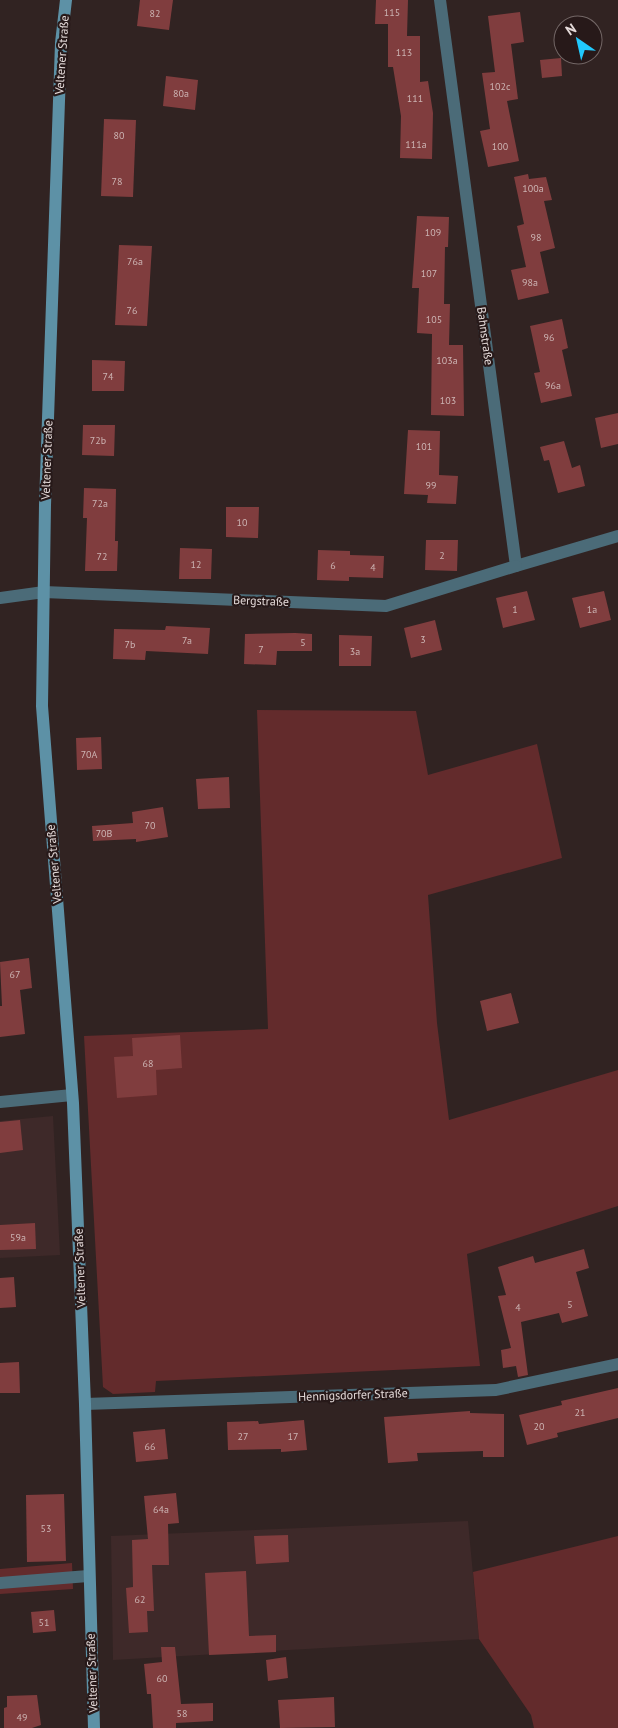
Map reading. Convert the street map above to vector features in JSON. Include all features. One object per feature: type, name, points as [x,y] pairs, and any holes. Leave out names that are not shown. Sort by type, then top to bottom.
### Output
[{"type":"main road","name":"Veltener Straße","points":[[66,0],[60,82],[42,706],[72,1095],[85,1404],[88,1576],[94,1728]]},
{"type":"street","name":"Bahnstraße","points":[[440,0],[516,566]]},
{"type":"street","points":[[516,566],[618,536]]},
{"type":"street","name":"Bergstraße","points":[[0,598],[44,592],[386,606],[516,566]]},
{"type":"street","points":[[0,1102],[72,1095]]},
{"type":"street","name":"Hennigsdorfer Straße","points":[[85,1404],[496,1390],[618,1364]]},
{"type":"street","points":[[0,1582],[88,1576]]},
{"type":"shaded area","points":[[257,710],[416,711],[428,775],[537,744],[562,858],[428,895],[437,1023],[449,1120],[618,1070],[618,1206],[467,1254],[480,1366],[156,1381],[155,1392],[113,1394],[103,1387],[84,1036],[268,1029]]},
{"type":"shaded area","points":[[53,1116],[60,1255],[0,1258],[0,1121]]},
{"type":"shaded area","points":[[468,1521],[479,1639],[113,1660],[111,1536]]},
{"type":"shaded area","points":[[618,1536],[618,1728],[534,1728],[531,1715],[479,1639],[473,1572]]},
{"type":"shaded area","points":[[72,1563],[73,1589],[0,1594],[0,1569]]},
{"type":"building","points":[[140,0],[173,0],[169,30],[137,26]]},
{"type":"building","points":[[376,0],[408,0],[407,36],[420,36],[420,82],[428,81],[433,113],[432,159],[400,158],[401,116],[393,67],[388,67],[388,24],[375,24]]},
{"type":"building","points":[[520,12],[524,42],[511,44],[518,99],[507,101],[519,161],[488,167],[480,131],[490,129],[482,73],[495,72],[488,16]]},
{"type":"building","points":[[553,59],[553,65],[561,65],[562,76],[542,78],[540,60]]},
{"type":"building","points":[[166,76],[198,80],[195,110],[163,106]]},
{"type":"building","points":[[104,119],[136,120],[133,197],[101,196]]},
{"type":"building","points":[[528,174],[529,179],[546,177],[552,200],[544,201],[555,248],[540,252],[549,293],[518,300],[511,270],[526,267],[517,226],[524,224],[514,177]]},
{"type":"building","points":[[417,216],[449,217],[448,247],[445,247],[444,304],[450,304],[449,345],[463,345],[464,416],[431,415],[432,334],[417,333],[419,288],[412,288]]},
{"type":"building","points":[[119,245],[152,246],[147,326],[115,325]]},
{"type":"building","points":[[562,319],[568,348],[562,350],[572,396],[541,403],[534,373],[540,372],[530,326]]},
{"type":"building","points":[[92,360],[125,361],[124,391],[92,391]]},
{"type":"building","points":[[618,413],[618,444],[601,448],[595,418]]},
{"type":"building","points":[[83,425],[115,425],[114,456],[82,455]]},
{"type":"building","points":[[408,430],[440,431],[439,475],[458,476],[456,504],[427,503],[428,495],[404,494]]},
{"type":"building","points":[[564,441],[572,468],[580,465],[585,486],[558,493],[549,460],[544,461],[540,447]]},
{"type":"building","points":[[84,488],[116,489],[115,541],[118,541],[117,571],[85,571],[87,518],[83,518]]},
{"type":"building","points":[[226,507],[259,507],[258,538],[226,537]]},
{"type":"building","points":[[426,540],[458,540],[457,571],[425,570]]},
{"type":"building","points":[[180,548],[212,549],[211,579],[179,579]]},
{"type":"building","points":[[318,550],[350,551],[350,555],[384,556],[383,578],[349,577],[349,581],[317,580]]},
{"type":"building","points":[[527,591],[535,620],[503,628],[496,598]]},
{"type":"building","points":[[604,591],[611,620],[580,628],[572,598]]},
{"type":"building","points":[[435,620],[442,650],[411,658],[404,628]]},
{"type":"building","points":[[166,626],[210,628],[208,654],[146,651],[145,660],[113,659],[114,629],[165,630]]},
{"type":"building","points":[[245,634],[312,634],[312,651],[277,651],[276,665],[244,664]]},
{"type":"building","points":[[339,635],[372,636],[371,666],[339,666]]},
{"type":"building","points":[[101,737],[102,769],[77,770],[76,738]]},
{"type":"building","points":[[229,777],[230,808],[198,809],[196,779]]},
{"type":"building","points":[[163,807],[168,837],[136,842],[136,839],[93,841],[92,826],[133,823],[132,812]]},
{"type":"building","points":[[29,958],[32,988],[20,990],[25,1034],[0,1037],[0,1006],[2,1006],[0,962]]},
{"type":"building","points":[[511,993],[519,1023],[487,1031],[480,1001]]},
{"type":"building","points":[[180,1035],[182,1068],[156,1070],[157,1095],[117,1098],[114,1057],[133,1056],[132,1038]]},
{"type":"building","points":[[20,1120],[23,1150],[0,1153],[0,1122]]},
{"type":"building","points":[[35,1223],[36,1249],[0,1250],[0,1225]]},
{"type":"building","points":[[584,1249],[589,1268],[576,1272],[588,1316],[562,1323],[559,1313],[521,1322],[528,1375],[518,1377],[516,1366],[503,1368],[501,1350],[511,1348],[498,1296],[506,1295],[498,1267],[533,1256],[535,1263]]},
{"type":"building","points":[[14,1277],[16,1307],[0,1308],[0,1278]]},
{"type":"building","points":[[19,1362],[20,1393],[0,1393],[0,1363]]},
{"type":"building","points":[[618,1388],[618,1418],[557,1433],[558,1437],[527,1445],[519,1415],[562,1405],[561,1401]]},
{"type":"building","points":[[470,1411],[470,1413],[504,1414],[504,1457],[483,1457],[483,1451],[417,1453],[418,1461],[388,1463],[384,1417]]},
{"type":"building","points":[[304,1420],[307,1450],[281,1452],[281,1449],[228,1450],[227,1422],[258,1421],[259,1424]]},
{"type":"building","points":[[165,1429],[168,1459],[136,1462],[133,1432]]},
{"type":"building","points":[[176,1493],[179,1523],[168,1524],[169,1565],[152,1565],[154,1611],[147,1611],[148,1632],[129,1633],[126,1588],[133,1587],[132,1540],[148,1539],[144,1496]]},
{"type":"building","points":[[64,1494],[66,1561],[27,1562],[26,1495]]},
{"type":"building","points":[[288,1535],[289,1562],[256,1564],[254,1536]]},
{"type":"building","points":[[246,1571],[249,1636],[276,1635],[276,1652],[209,1655],[205,1573]]},
{"type":"building","points":[[54,1610],[56,1631],[33,1633],[31,1612]]},
{"type":"building","points":[[161,1647],[175,1647],[181,1704],[213,1703],[213,1721],[176,1723],[176,1728],[153,1728],[151,1694],[147,1694],[144,1664],[162,1662]]},
{"type":"building","points":[[286,1657],[288,1678],[268,1681],[266,1660]]},
{"type":"building","points":[[37,1695],[41,1725],[32,1728],[4,1728],[4,1708],[7,1707],[7,1696]]},
{"type":"building","points":[[334,1697],[335,1727],[280,1728],[278,1700]]}]
